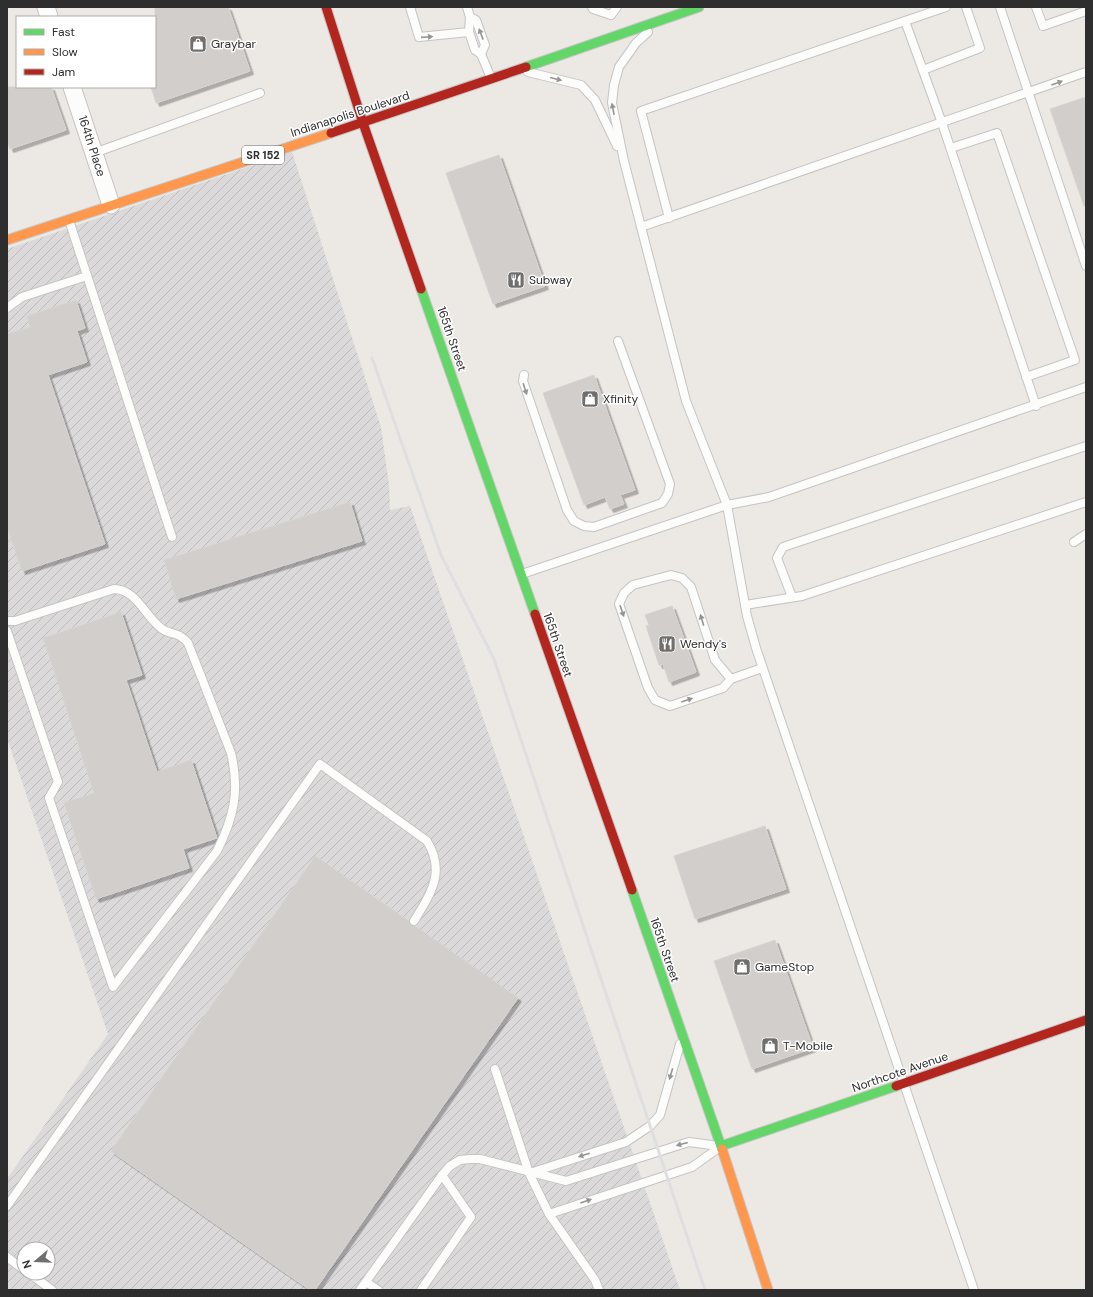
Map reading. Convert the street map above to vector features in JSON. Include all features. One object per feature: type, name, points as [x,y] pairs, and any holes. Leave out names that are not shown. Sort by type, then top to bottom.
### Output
[{"type":"main road","name":"165th Street","points":[[326,7],[364,123],[721,1146],[768,1290]]},
{"type":"main road","name":"Indianapolis Boulevard","points":[[7,240],[364,123],[491,79],[518,69],[615,24],[660,20],[693,8]]},
{"type":"main road","name":"Northcote Avenue","points":[[721,1146],[1086,1020]]},
{"type":"street","name":"164th Place","points":[[72,88],[111,205]]},
{"type":"lane","points":[[410,7],[419,37],[469,32]]},
{"type":"lane","points":[[467,7],[470,17],[469,32],[475,50],[481,54],[491,79]]},
{"type":"lane","points":[[592,7],[615,24],[617,7]]},
{"type":"lane","points":[[669,218],[641,112],[946,7]]},
{"type":"lane","points":[[923,70],[980,48],[966,7]]},
{"type":"lane","points":[[1000,7],[1086,266]]},
{"type":"lane","points":[[1036,7],[1043,26],[1086,11]]},
{"type":"lane","points":[[470,17],[476,20],[485,44],[481,54]]},
{"type":"lane","points":[[660,20],[632,50],[619,67],[614,84],[612,103],[624,161],[686,401],[727,505],[745,604],[762,668],[974,1290]]},
{"type":"lane","points":[[905,21],[942,123],[1036,406]]},
{"type":"lane","points":[[518,69],[581,85],[595,100],[624,161]]},
{"type":"lane","points":[[641,227],[1086,72]]},
{"type":"lane","points":[[94,153],[260,93]]},
{"type":"lane","points":[[950,148],[997,133],[1075,360],[1026,377]]},
{"type":"lane","points":[[69,219],[172,537]]},
{"type":"lane","points":[[7,308],[22,297],[87,276]]},
{"type":"lane","points":[[524,375],[523,381],[567,510],[574,521],[584,526],[594,527],[662,502],[668,494],[670,484],[618,341]]},
{"type":"lane","points":[[521,574],[727,505],[769,496],[1086,388]]},
{"type":"lane","points":[[792,597],[777,558],[783,547],[1086,446]]},
{"type":"lane","points":[[745,604],[802,596],[1086,502]]},
{"type":"lane","points":[[1074,542],[1086,534]]},
{"type":"lane","points":[[731,679],[715,660],[691,587],[682,578],[671,574],[633,585],[624,593],[620,604],[648,688],[655,700],[670,706],[724,688],[731,679],[762,668]]},
{"type":"lane","points":[[7,621],[15,621],[114,590],[122,589],[129,593],[162,629],[182,636],[188,643],[231,753],[235,770],[234,805],[229,826],[217,851],[113,987],[49,798],[58,782],[7,631]]},
{"type":"lane","points":[[7,1206],[320,764],[427,841],[434,852],[437,865],[435,879],[430,895],[414,921]]},
{"type":"lane","points":[[529,1173],[626,1142],[650,1126],[660,1115],[682,1036]]},
{"type":"lane","points":[[495,1069],[529,1173],[549,1214],[595,1280],[599,1290]]},
{"type":"lane","points":[[360,1290],[442,1175],[450,1166],[460,1160],[480,1159],[529,1173],[566,1181],[689,1142],[721,1146]]},
{"type":"lane","points":[[549,1214],[692,1167],[721,1146]]},
{"type":"lane","points":[[421,1290],[471,1217],[442,1175]]},
{"type":"lane","points":[[7,1257],[16,1264]]},
{"type":"lane","points":[[40,1281],[52,1290]]},
{"type":"lane","points":[[366,1282],[378,1290]]},
{"type":"shaded area","points":[[292,152],[381,427],[389,485],[390,510],[410,506],[680,1290],[7,1290],[7,1179],[108,1034],[7,738],[7,249]]},
{"type":"building","name":"Graybar","points":[[155,7],[228,7],[250,71],[156,103],[151,88],[156,88]]},
{"type":"building","points":[[7,87],[51,88],[66,130],[10,149],[7,141]]},
{"type":"building","points":[[1086,97],[1086,206],[1084,206],[1050,109]]},
{"type":"building","points":[[499,155],[545,286],[493,304],[446,173]]},
{"type":"building","points":[[76,300],[85,328],[77,331],[87,362],[48,375],[105,544],[22,571],[7,527],[7,334],[30,327],[27,316]]},
{"type":"building","points":[[594,375],[635,490],[620,495],[624,504],[610,509],[605,497],[584,505],[543,393]]},
{"type":"building","points":[[350,502],[362,541],[176,599],[164,560]]},
{"type":"building","name":"Wendy's","points":[[672,606],[696,672],[669,682],[663,664],[659,665],[646,626],[649,625],[645,615]]},
{"type":"building","points":[[121,612],[142,675],[126,680],[157,772],[191,760],[217,838],[183,849],[189,868],[96,899],[64,803],[94,793],[43,638]]},
{"type":"building","points":[[765,826],[786,889],[695,919],[674,856]]},
{"type":"building","points":[[315,856],[409,921],[411,925],[415,926],[518,998],[315,1290],[310,1290],[111,1151]]},
{"type":"building","points":[[775,940],[813,1048],[752,1069],[714,961]]},
{"type":"railway","points":[[372,358],[441,555],[494,659],[705,1290]]},
{"type":"traffic: fast","points":[[526,67],[699,7]]},
{"type":"traffic: fast","points":[[421,289],[535,614]]},
{"type":"traffic: fast","points":[[632,890],[722,1149]]},
{"type":"traffic: fast","points":[[721,1146],[896,1086]]},
{"type":"traffic: slow","points":[[7,240],[331,133]]},
{"type":"traffic: slow","points":[[722,1149],[768,1290]]},
{"type":"traffic: jam","points":[[326,7],[363,123],[421,289]]},
{"type":"traffic: jam","points":[[331,133],[526,67]]},
{"type":"traffic: jam","points":[[535,614],[632,890]]},
{"type":"traffic: jam","points":[[896,1086],[1086,1020]]},
{"type":"place","name":"Graybar","points":[[198,44]]},
{"type":"place","name":"Subway","points":[[516,280]]},
{"type":"place","name":"Xfinity","points":[[590,399]]},
{"type":"place","name":"Wendy's","points":[[667,644]]},
{"type":"place","name":"GameStop","points":[[742,967]]},
{"type":"place","name":"T-Mobile","points":[[770,1046]]}]
